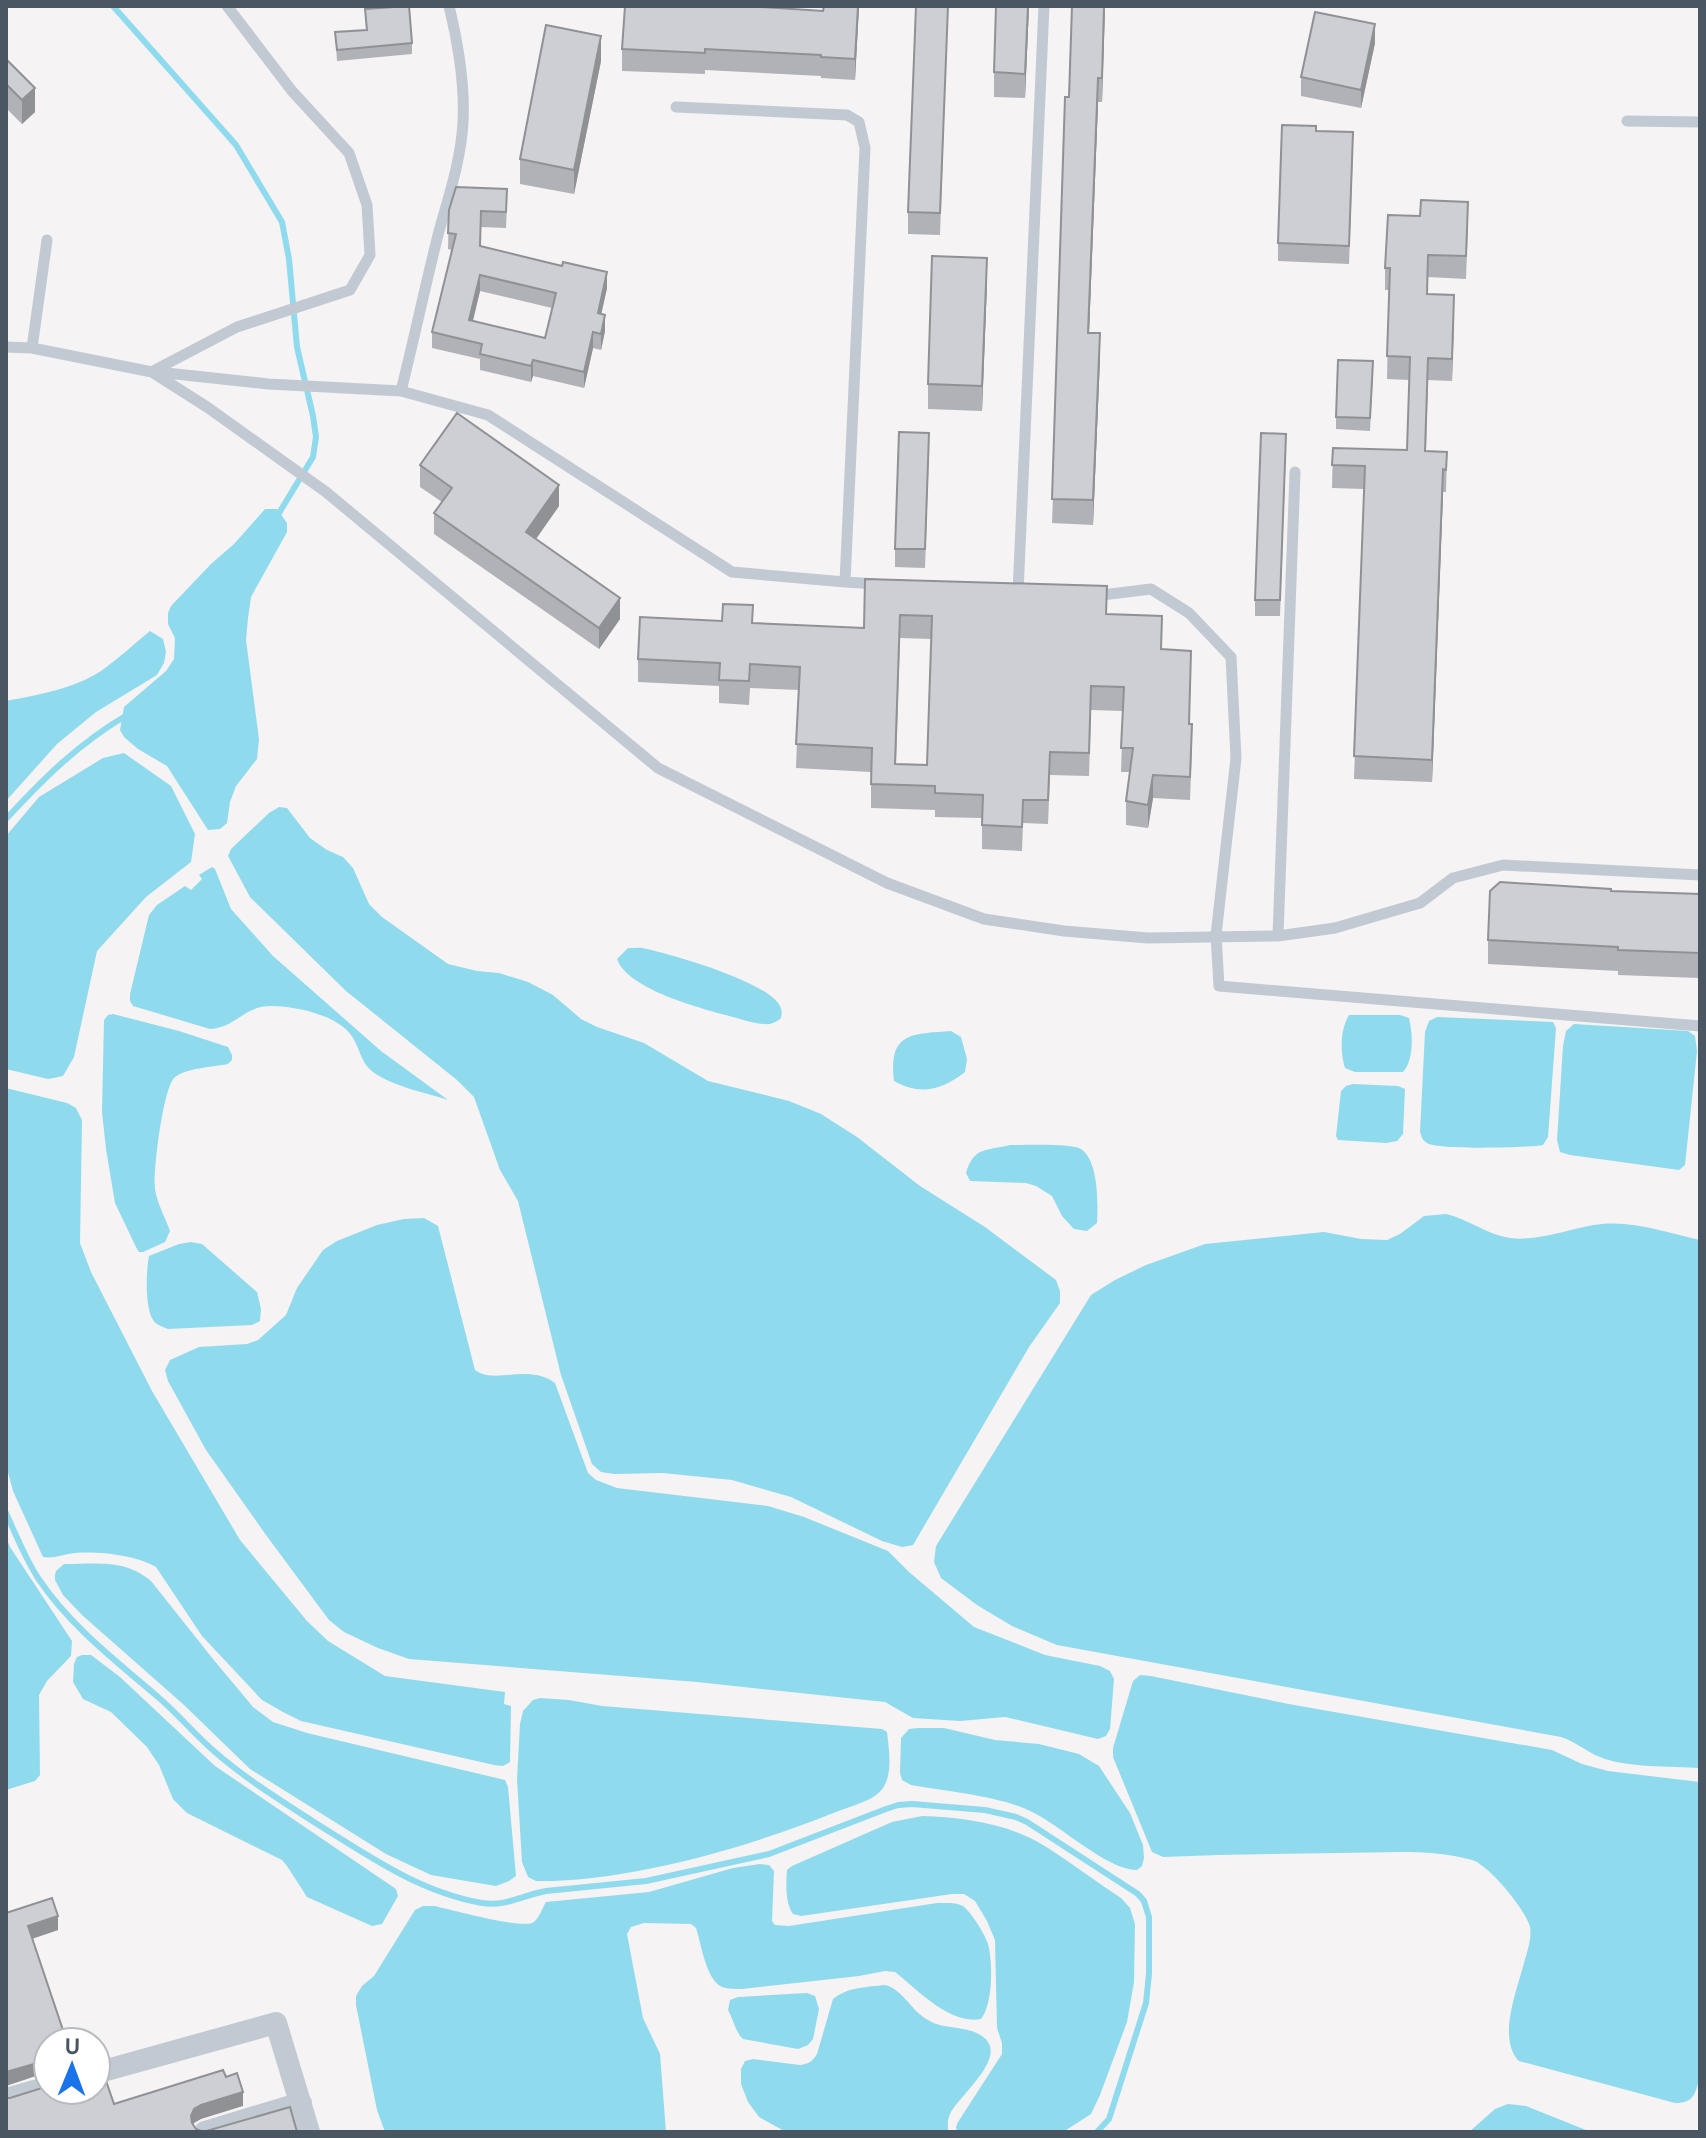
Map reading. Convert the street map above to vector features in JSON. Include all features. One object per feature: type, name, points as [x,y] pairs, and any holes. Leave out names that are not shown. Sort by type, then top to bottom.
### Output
[{"type":"street","points":[[112,2069],[276,2023],[309,2132]]},
{"type":"street","points":[[6,2099],[32,2092]]},
{"type":"street","points":[[205,2132],[301,2103]]},
{"type":"lane","points":[[152,372],[237,327],[350,290],[370,255],[367,205],[349,153],[292,91],[227,6]]},
{"type":"lane","points":[[401,391],[438,235],[455,178],[463,122],[458,54],[449,6]]},
{"type":"lane","points":[[1018,593],[1044,6]]},
{"type":"lane","points":[[676,107],[847,115],[859,122],[865,148],[845,582]]},
{"type":"lane","points":[[1627,121],[1700,122]]},
{"type":"lane","points":[[32,348],[47,240]]},
{"type":"lane","points":[[6,347],[32,348],[152,372],[269,384],[401,391],[488,415],[732,572],[892,585]]},
{"type":"lane","points":[[152,372],[207,407],[326,492],[658,768],[887,883],[984,919],[1064,931],[1148,938],[1278,936],[1335,928],[1420,903],[1453,878],[1503,865],[1700,875]]},
{"type":"lane","points":[[1278,936],[1295,472]]},
{"type":"lane","points":[[1080,598],[1151,589],[1189,613],[1231,657],[1236,758],[1216,935],[1219,986],[1700,1026]]},
{"type":"lane","points":[[1003,592],[1034,594]]},
{"type":"water","points":[[265,509],[277,509],[287,523],[287,532],[251,597],[248,618],[246,640],[259,739],[257,759],[236,786],[227,823],[220,829],[208,830],[167,766],[124,737],[120,730],[124,707],[166,671],[174,659],[175,638],[168,624],[171,606]]},
{"type":"water","points":[[150,631],[163,639],[166,652],[157,675],[96,712],[57,744],[6,801],[6,701],[55,690],[90,677]]},
{"type":"water","points":[[124,753],[171,786],[195,834],[191,862],[146,897],[97,951],[74,1057],[63,1076],[48,1079],[6,1069],[6,836],[39,797],[103,758]]},
{"type":"water","points":[[279,807],[287,808],[310,838],[343,857],[353,868],[369,904],[382,917],[448,964],[499,973],[528,982],[553,995],[581,1019],[644,1043],[708,1081],[789,1101],[821,1114],[1056,1280],[1060,1303],[1029,1347],[913,1545],[902,1547],[882,1541],[791,1497],[732,1480],[663,1473],[614,1474],[601,1472],[592,1464],[561,1375],[518,1201],[500,1170],[474,1097],[346,991],[250,897],[228,856],[231,849]]},
{"type":"water","points":[[212,867],[231,909],[273,956],[381,1051],[448,1100],[400,1085],[373,1072],[365,1064],[345,1028],[315,1013],[281,1006],[262,1007],[227,1025],[210,1029],[133,1006],[130,994],[149,915],[157,905],[185,886],[191,890],[202,879],[199,875]]},
{"type":"water","points":[[628,948],[660,952],[740,979],[772,997],[781,1008],[781,1018],[770,1024],[761,1024],[668,997],[624,970],[617,959]]},
{"type":"water","points":[[113,1014],[228,1047],[232,1055],[228,1064],[185,1072],[174,1078],[170,1085],[160,1131],[155,1189],[170,1231],[165,1242],[143,1252],[136,1247],[115,1203],[106,1149],[102,1112],[104,1020]]},
{"type":"water","points":[[1349,1015],[1400,1015],[1409,1018],[1412,1046],[1403,1072],[1355,1072],[1345,1068],[1342,1041]]},
{"type":"water","points":[[1437,1017],[1553,1022],[1556,1028],[1548,1137],[1543,1145],[1464,1148],[1424,1141],[1420,1132],[1425,1032],[1429,1021]]},
{"type":"water","points":[[1574,1024],[1688,1031],[1695,1036],[1697,1051],[1685,1165],[1679,1170],[1560,1152],[1557,1140],[1563,1046],[1566,1031]]},
{"type":"water","points":[[951,1031],[961,1037],[967,1059],[965,1072],[931,1089],[913,1088],[894,1081],[893,1065],[899,1044],[914,1035]]},
{"type":"water","points":[[1353,1084],[1405,1089],[1403,1134],[1397,1141],[1338,1140],[1341,1091]]},
{"type":"water","points":[[6,1088],[76,1108],[82,1120],[80,1243],[91,1272],[152,1391],[240,1540],[307,1621],[328,1641],[385,1676],[505,1692],[504,1704],[511,1706],[510,1762],[503,1766],[494,1765],[301,1721],[262,1700],[202,1636],[156,1567],[138,1559],[105,1553],[43,1557],[13,1491],[6,1465]]},
{"type":"water","points":[[1010,1145],[1058,1145],[1081,1149],[1087,1155],[1094,1173],[1097,1223],[1087,1231],[1074,1229],[1062,1216],[1052,1196],[1036,1186],[970,1181],[966,1173],[977,1154]]},
{"type":"water","points":[[1446,1214],[1510,1238],[1533,1238],[1602,1224],[1627,1224],[1700,1240],[1700,1768],[1611,1761],[1561,1737],[1057,1645],[1012,1626],[941,1578],[934,1562],[936,1546],[1091,1295],[1146,1265],[1205,1244],[1324,1232],[1387,1240],[1424,1216]]},
{"type":"water","points":[[424,1218],[438,1226],[475,1370],[492,1376],[534,1375],[555,1383],[588,1473],[596,1480],[617,1488],[768,1506],[888,1551],[974,1627],[1045,1655],[1100,1666],[1110,1671],[1114,1679],[1110,1729],[1106,1736],[1098,1739],[1005,1717],[960,1721],[913,1718],[885,1702],[697,1682],[409,1659],[344,1632],[329,1620],[206,1450],[165,1370],[170,1360],[199,1347],[247,1344],[258,1340],[286,1315],[297,1288],[323,1250],[337,1241],[377,1225]]},
{"type":"water","points":[[191,1242],[202,1244],[257,1292],[260,1321],[252,1325],[168,1329],[155,1322],[147,1296],[149,1256]]},
{"type":"water","points":[[6,1537],[72,1641],[71,1656],[47,1681],[39,1695],[40,1775],[35,1781],[6,1790]]},
{"type":"water","points":[[64,1564],[121,1566],[151,1581],[253,1707],[273,1722],[307,1733],[505,1780],[516,1876],[496,1886],[431,1875],[386,1854],[250,1769],[63,1595],[55,1575]]},
{"type":"water","points":[[91,1655],[120,1677],[215,1766],[396,1889],[398,1896],[382,1924],[372,1926],[307,1897],[282,1860],[187,1813],[173,1799],[159,1765],[147,1747],[111,1712],[83,1699],[73,1682],[74,1664],[77,1657]]},
{"type":"water","points":[[1140,1675],[1552,1750],[1582,1764],[1608,1771],[1700,1782],[1700,2077],[1693,2096],[1687,2101],[1675,2103],[1519,2061],[1513,2052],[1509,2027],[1529,1945],[1530,1927],[1506,1889],[1488,1870],[1472,1860],[1406,1852],[1163,1857],[1152,1852],[1113,1757],[1133,1681]]},
{"type":"water","points":[[540,1698],[882,1729],[887,1732],[888,1774],[882,1789],[872,1798],[758,1840],[645,1870],[571,1880],[536,1881],[528,1877],[522,1862],[517,1779],[523,1711],[533,1700]]},
{"type":"water","points":[[944,1728],[995,1740],[1039,1744],[1079,1754],[1099,1766],[1130,1813],[1143,1845],[1142,1866],[1137,1870],[1111,1863],[1041,1817],[1016,1805],[911,1785],[902,1780],[901,1738],[909,1729]]},
{"type":"water","points":[[922,1816],[982,1822],[1025,1835],[1070,1862],[1121,1898],[1130,1908],[1135,1924],[1134,1982],[1127,2022],[1091,2114],[1063,2132],[957,2132],[958,2122],[1002,2054],[997,2028],[995,1940],[975,1901],[964,1894],[952,1894],[801,1916],[793,1914],[790,1909],[786,1881],[787,1870],[792,1866],[892,1822]]},
{"type":"water","points":[[769,1865],[774,1871],[772,1921],[775,1925],[789,1926],[937,1903],[963,1906],[981,1929],[990,1952],[990,1993],[981,2019],[958,2017],[946,2012],[895,1972],[729,1989],[716,1983],[712,1977],[696,1928],[691,1924],[644,1923],[631,1927],[627,1934],[643,2018],[660,2054],[666,2132],[385,2132],[377,2110],[356,1996],[374,1976],[415,1910],[434,1906],[499,1921],[532,1923],[546,1902],[649,1892],[733,1868]]},
{"type":"water","points":[[885,1985],[897,1991],[928,2020],[976,2033],[989,2044],[987,2064],[950,2114],[948,2132],[786,2132],[759,2117],[748,2102],[741,2084],[741,2069],[745,2061],[808,2063],[817,2054],[833,1999],[851,1990]]},
{"type":"water","points":[[807,1993],[815,1996],[819,2009],[813,2039],[798,2049],[743,2039],[728,2010],[730,2000],[738,1997]]},
{"type":"water","points":[[1508,2104],[1526,2106],[1591,2132],[1469,2132],[1495,2109]]},
{"type":"building","points":[[409,6],[412,43],[337,50],[335,32],[367,30],[365,9]]},
{"type":"building","points":[[625,6],[746,6],[823,11],[824,6],[858,6],[855,59],[705,49],[705,53],[622,49]]},
{"type":"building","points":[[916,6],[948,6],[940,213],[908,212]]},
{"type":"building","points":[[996,6],[1028,6],[1025,74],[994,72]]},
{"type":"building","points":[[1072,6],[1104,6],[1102,78],[1098,78],[1088,333],[1100,333],[1093,500],[1052,499],[1065,97],[1069,97]]},
{"type":"building","points":[[1315,12],[1375,24],[1361,90],[1301,77]]},
{"type":"building","points":[[546,25],[601,36],[574,170],[520,159]]},
{"type":"building","points":[[6,59],[35,88],[22,100],[6,84]]},
{"type":"building","points":[[1282,125],[1316,126],[1316,131],[1353,132],[1349,246],[1278,243]]},
{"type":"building","points":[[456,187],[507,189],[506,212],[481,211],[480,246],[562,266],[563,262],[607,272],[598,313],[605,315],[601,334],[593,332],[584,372],[533,360],[531,366],[480,354],[482,344],[432,332],[456,234],[448,233],[449,210]],"holes":[[[480,275],[556,293],[545,338],[469,320]]]},
{"type":"building","points":[[1421,200],[1468,202],[1466,256],[1428,255],[1427,294],[1454,295],[1452,359],[1428,358],[1425,451],[1447,452],[1446,470],[1443,469],[1432,760],[1354,756],[1365,466],[1332,465],[1333,448],[1407,450],[1410,357],[1387,356],[1390,268],[1385,268],[1388,215],[1420,216]]},
{"type":"building","points":[[932,256],[987,258],[982,386],[928,384]]},
{"type":"building","points":[[1338,360],[1373,361],[1370,418],[1336,417]]},
{"type":"building","points":[[457,413],[559,485],[526,532],[620,598],[599,628],[434,513],[452,488],[420,465]]},
{"type":"building","points":[[899,432],[929,433],[925,549],[895,549]]},
{"type":"building","points":[[1261,433],[1286,434],[1280,600],[1255,600]]},
{"type":"building","points":[[865,579],[1107,586],[1106,614],[1162,616],[1161,649],[1191,651],[1190,777],[1153,775],[1148,805],[1126,801],[1133,748],[1121,748],[1124,687],[1091,686],[1089,753],[1050,752],[1048,800],[1023,800],[1022,827],[982,825],[983,795],[935,793],[935,786],[871,784],[872,748],[796,744],[800,667],[750,664],[749,681],[719,680],[720,663],[638,659],[640,617],[722,621],[723,604],[753,605],[752,623],[864,628]],"holes":[[[900,615],[932,616],[927,765],[895,764]]]},
{"type":"building","points":[[1500,882],[1700,894],[1700,953],[1488,940],[1490,891]]},
{"type":"building","points":[[52,1898],[58,1916],[28,1926],[62,2026],[32,2026],[32,2065],[6,2072],[6,1913]]},
{"type":"building","points":[[223,2070],[226,2077],[237,2073],[243,2092],[194,2109],[191,2116],[196,2129],[203,2132],[6,2132],[6,2098],[32,2091],[32,2106],[112,2106],[112,2098],[114,2104]]},
{"type":"building","points":[[290,2107],[297,2132],[203,2132]]},
{"type":"waterway","points":[[113,6],[236,145],[282,222],[289,259],[297,347],[316,437],[313,457],[276,518]]},
{"type":"waterway","points":[[6,819],[62,762],[127,715]]},
{"type":"waterway","points":[[6,1513],[33,1570],[50,1595],[94,1642],[215,1752],[263,1789],[374,1859],[415,1881],[459,1898],[491,1904],[546,1891],[646,1881],[769,1854],[898,1805],[985,1810],[1027,1822],[1138,1894],[1149,1917],[1146,2003],[1109,2119],[1097,2132]]}]
